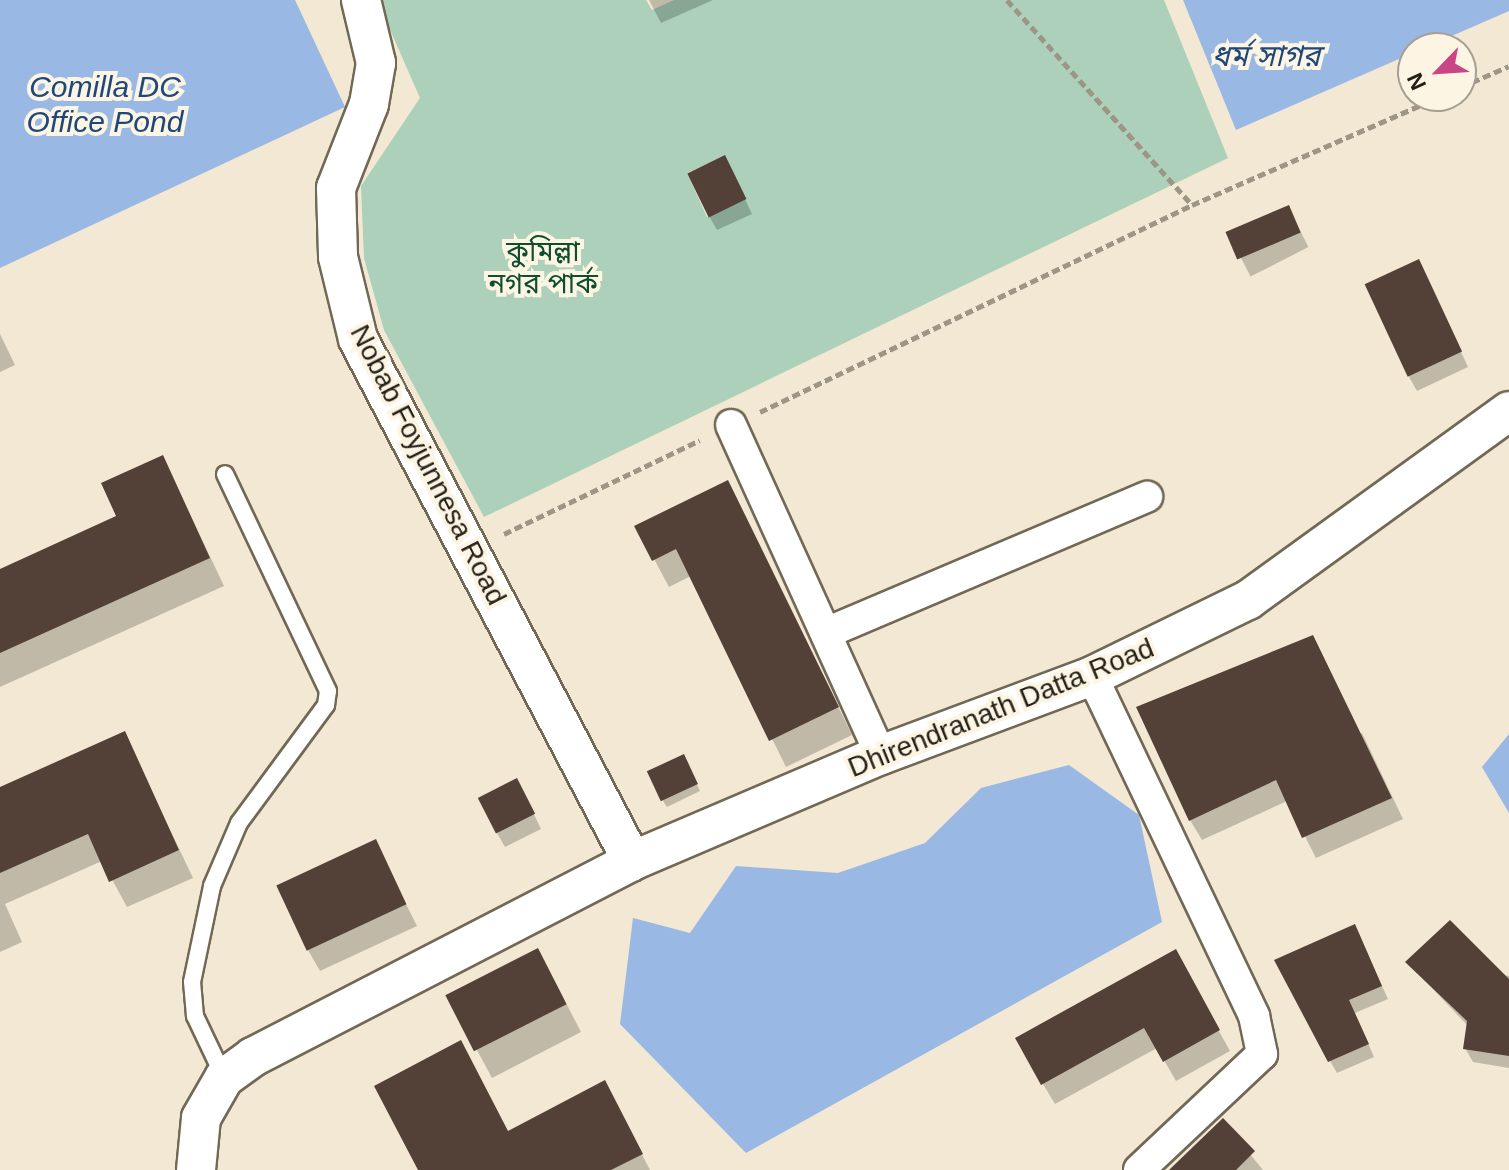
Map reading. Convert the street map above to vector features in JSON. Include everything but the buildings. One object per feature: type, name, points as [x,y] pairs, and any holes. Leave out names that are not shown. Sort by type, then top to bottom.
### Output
[{"type":"street","name":"Nobab Foyjunnesa Road","points":[[361,0],[376,63],[369,104],[336,188],[338,257],[358,339],[632,861]]},
{"type":"street","name":"Dhirendranath Datta Road","points":[[224,1078],[632,861],[881,755],[1092,676],[1248,600],[1509,411]]},
{"type":"street","points":[[731,425],[881,755]]},
{"type":"street","points":[[826,633],[1147,497]]},
{"type":"street","points":[[1092,676],[1254,1016],[1262,1054],[1139,1170]]},
{"type":"street","points":[[196,1170],[201,1118],[224,1078]]},
{"type":"lane","points":[[224,1078],[195,1016],[192,982],[212,886],[239,823],[326,705],[328,691],[225,474]]},
{"type":"path","points":[[1007,0],[1192,205]]},
{"type":"path","points":[[1477,80],[1509,66]]},
{"type":"path","points":[[471,550],[1192,205],[1404,112]]},
{"type":"green space","name":"কুমিল্লা নগর পার্ক","points":[[377,0],[646,0],[652,10],[674,0],[1164,0],[1228,158],[484,517],[384,330],[364,258],[361,186],[420,98]],"holes":[[[725,156],[746,199],[707,217],[687,173]]]},
{"type":"water","name":"Comilla DC Office Pond","points":[[0,0],[295,0],[345,107],[0,268]]},
{"type":"water","name":"ধর্ম সাগর","points":[[1183,0],[1509,0],[1509,11],[1461,32],[1397,32],[1397,60],[1236,130]]},
{"type":"water","points":[[1509,734],[1509,813],[1482,767]]},
{"type":"water","points":[[1069,765],[1139,815],[1162,922],[746,1153],[620,1024],[633,918],[690,933],[736,866],[838,873],[925,843],[981,788]]}]
